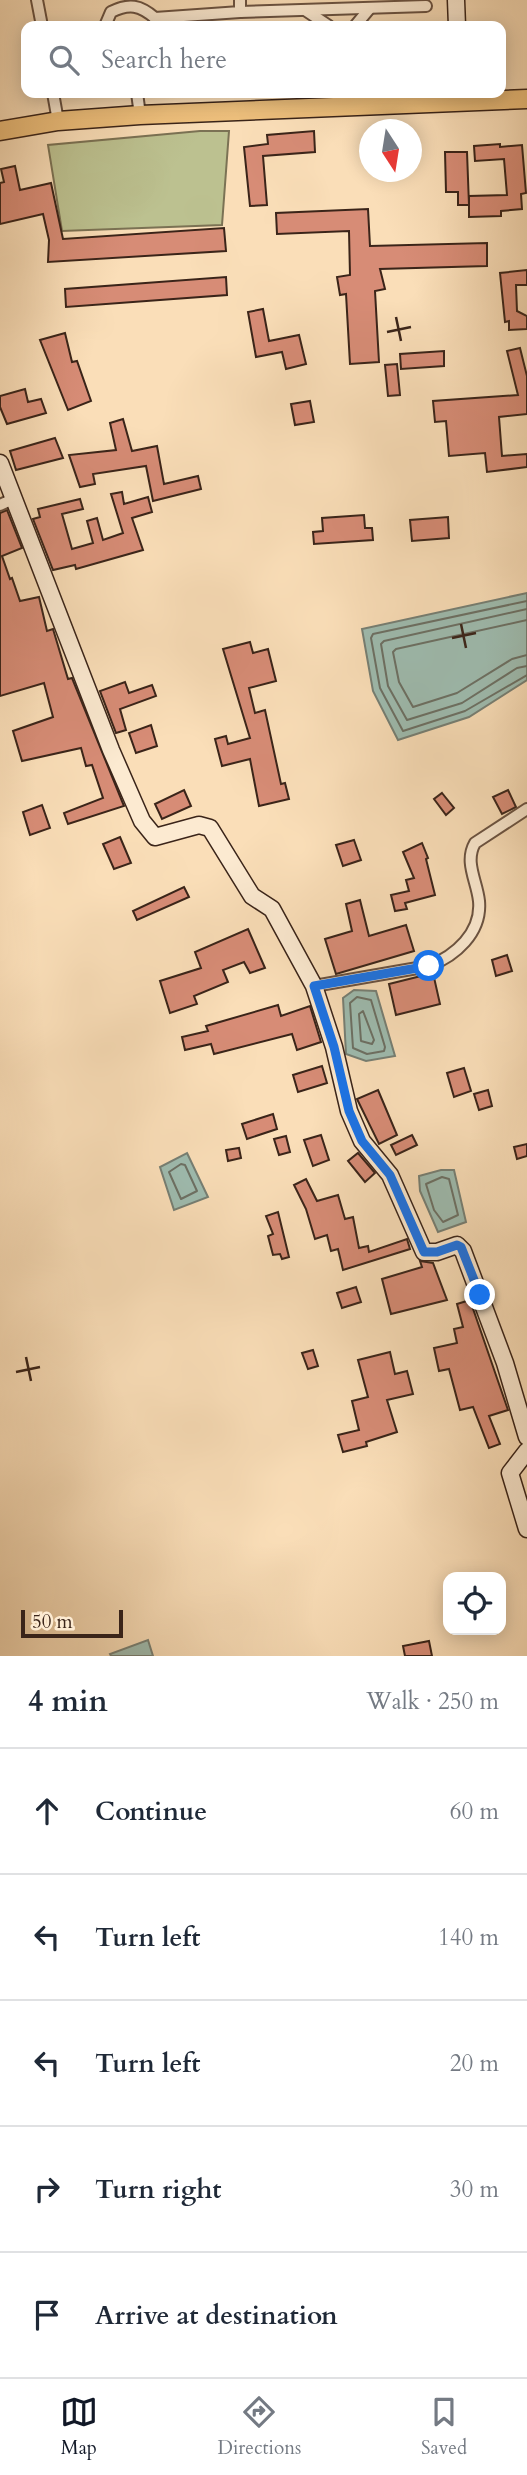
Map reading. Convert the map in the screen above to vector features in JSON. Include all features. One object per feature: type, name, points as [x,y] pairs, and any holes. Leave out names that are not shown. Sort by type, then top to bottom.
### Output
[{"type":"main road","points":[[456,0],[457,21]]},
{"type":"main road","points":[[1,127],[345,99],[402,98]]},
{"type":"main road","points":[[494,98],[527,99]]},
{"type":"main road","points":[[0,463],[7,502],[111,750],[148,831],[155,837],[199,825],[214,832],[253,896],[272,909],[314,986],[334,1047],[349,1111],[362,1141],[390,1175],[424,1252],[437,1252],[457,1245],[463,1251],[522,1406],[527,1437]]},
{"type":"main road","points":[[527,1451],[512,1468],[510,1478],[527,1529]]},
{"type":"street","points":[[37,0],[41,21]]},
{"type":"street","points":[[107,21],[111,12],[125,5],[144,9],[155,21]]},
{"type":"street","points":[[161,21],[240,6],[304,9],[426,6]]},
{"type":"street","points":[[359,21],[370,8]]},
{"type":"street","points":[[304,9],[322,21]]},
{"type":"street","points":[[54,98],[58,121]]},
{"type":"street","points":[[138,98],[140,115]]},
{"type":"street","points":[[314,986],[429,966],[446,960],[461,948],[473,928],[479,904],[470,860],[471,851],[475,843],[527,810]]},
{"type":"green space","points":[[200,131],[229,131],[222,225],[62,231],[48,145]]},
{"type":"water","points":[[527,593],[527,680],[469,717],[398,740],[373,691],[362,629]]},
{"type":"water","points":[[354,990],[376,991],[395,1056],[366,1061],[346,1054],[343,998]]},
{"type":"water","points":[[187,1153],[208,1197],[174,1210],[160,1167]]},
{"type":"water","points":[[441,1170],[454,1170],[466,1222],[438,1232],[420,1191],[419,1176]]},
{"type":"water","points":[[148,1640],[153,1656],[110,1654]]},
{"type":"building","points":[[314,131],[315,152],[263,156],[267,205],[250,206],[244,147],[268,144],[267,135]]},
{"type":"building","points":[[500,144],[500,147],[522,145],[526,193],[521,194],[522,209],[501,211],[501,216],[469,217],[469,196],[507,195],[504,159],[475,161],[474,146]]},
{"type":"building","points":[[445,152],[467,152],[469,205],[458,205],[458,192],[446,192]]},
{"type":"building","points":[[15,166],[20,190],[51,183],[63,239],[224,228],[226,251],[48,262],[49,240],[43,214],[0,224],[0,183],[4,182],[1,169]]},
{"type":"building","points":[[368,209],[370,246],[487,243],[487,266],[380,269],[385,289],[375,291],[379,362],[350,364],[346,294],[340,295],[337,277],[350,275],[349,231],[277,234],[276,213]]},
{"type":"building","points":[[527,270],[527,285],[516,285],[517,311],[527,316],[527,329],[509,330],[509,321],[505,322],[500,273]]},
{"type":"building","points":[[226,277],[227,295],[66,307],[65,289]]},
{"type":"building","points":[[263,309],[269,341],[299,335],[306,364],[286,369],[282,352],[256,357],[248,312]]},
{"type":"building","points":[[65,333],[72,362],[77,361],[91,401],[68,410],[40,340]]},
{"type":"building","points":[[520,348],[527,376],[527,414],[499,417],[502,456],[527,454],[527,467],[487,472],[485,453],[449,456],[446,421],[435,422],[433,401],[518,395],[507,351]]},
{"type":"building","points":[[444,351],[444,366],[401,369],[400,354]]},
{"type":"building","points":[[397,364],[400,395],[388,396],[385,365]]},
{"type":"building","points":[[25,389],[28,402],[41,399],[46,413],[7,424],[0,407],[0,396]]},
{"type":"building","points":[[310,401],[314,422],[295,425],[291,404]]},
{"type":"building","points":[[123,419],[132,451],[157,446],[164,484],[198,476],[201,489],[153,501],[146,466],[93,474],[95,484],[80,487],[69,455],[116,450],[110,423]]},
{"type":"building","points":[[55,438],[63,458],[16,470],[10,451]]},
{"type":"building","points":[[122,492],[124,504],[148,497],[152,512],[132,518],[143,550],[76,569],[75,565],[53,570],[33,519],[40,517],[38,509],[80,499],[83,509],[62,514],[72,549],[93,543],[87,521],[97,518],[103,540],[123,533],[111,494]]},
{"type":"building","points":[[7,510],[22,548],[2,556],[10,579],[12,578],[20,601],[39,597],[47,631],[53,629],[68,679],[72,678],[124,806],[68,824],[64,813],[103,798],[92,765],[86,766],[81,748],[22,761],[13,731],[53,717],[44,683],[0,696],[0,513]]},
{"type":"building","points":[[364,515],[365,528],[372,528],[373,540],[314,544],[313,532],[323,531],[322,518]]},
{"type":"building","points":[[448,517],[449,538],[412,541],[410,520]]},
{"type":"building","points":[[250,642],[253,653],[268,649],[276,681],[249,688],[255,713],[265,710],[281,784],[285,783],[289,799],[259,806],[250,759],[222,766],[215,739],[226,736],[228,744],[250,738],[223,649]]},
{"type":"building","points":[[125,682],[129,693],[152,685],[156,696],[120,709],[126,730],[116,733],[100,691]]},
{"type":"building","points":[[151,725],[157,746],[136,753],[129,733]]},
{"type":"building","points":[[184,790],[191,806],[162,819],[155,804]]},
{"type":"building","points":[[508,790],[516,807],[502,814],[493,797]]},
{"type":"building","points":[[442,793],[454,808],[446,815],[434,799]]},
{"type":"building","points":[[42,805],[50,828],[30,835],[23,812]]},
{"type":"building","points":[[120,837],[131,863],[114,869],[103,844]]},
{"type":"building","points":[[354,840],[361,860],[343,866],[336,845]]},
{"type":"building","points":[[422,843],[428,858],[426,859],[435,895],[405,903],[407,909],[395,911],[391,895],[409,891],[406,880],[414,878],[403,852]]},
{"type":"building","points":[[184,887],[189,897],[137,920],[133,911]]},
{"type":"building","points":[[360,900],[369,936],[406,925],[414,951],[336,974],[325,939],[352,931],[346,904]]},
{"type":"building","points":[[248,929],[265,968],[250,973],[244,962],[223,970],[228,982],[194,996],[197,1004],[170,1013],[160,981],[201,968],[195,952]]},
{"type":"building","points":[[507,955],[512,971],[496,976],[492,960]]},
{"type":"building","points":[[433,973],[440,1004],[396,1015],[389,984]]},
{"type":"building","points":[[278,1005],[281,1016],[310,1006],[321,1042],[297,1050],[292,1034],[214,1054],[211,1044],[185,1050],[182,1037],[208,1031],[206,1026]]},
{"type":"building","points":[[322,1066],[327,1083],[298,1092],[293,1075]]},
{"type":"building","points":[[464,1068],[471,1091],[454,1097],[447,1073]]},
{"type":"building","points":[[378,1090],[397,1135],[379,1144],[357,1099]]},
{"type":"building","points":[[488,1090],[492,1106],[479,1110],[474,1094]]},
{"type":"building","points":[[273,1114],[277,1129],[247,1139],[242,1124]]},
{"type":"building","points":[[321,1135],[329,1160],[313,1166],[304,1140]]},
{"type":"building","points":[[412,1135],[417,1145],[396,1155],[391,1145]]},
{"type":"building","points":[[286,1136],[290,1152],[279,1155],[274,1139]]},
{"type":"building","points":[[527,1144],[527,1156],[517,1159],[514,1147]]},
{"type":"building","points":[[239,1148],[241,1158],[228,1161],[226,1150]]},
{"type":"building","points":[[358,1153],[375,1173],[365,1182],[348,1161]]},
{"type":"building","points":[[306,1179],[317,1201],[338,1195],[345,1219],[353,1217],[359,1248],[368,1246],[369,1252],[407,1239],[410,1249],[343,1270],[338,1249],[331,1251],[327,1235],[315,1239],[306,1209],[294,1185]]},
{"type":"building","points":[[278,1212],[289,1257],[282,1259],[280,1254],[273,1255],[268,1236],[273,1234],[266,1216]]},
{"type":"building","points":[[420,1261],[433,1263],[447,1300],[391,1314],[382,1279],[422,1267]]},
{"type":"building","points":[[356,1287],[361,1302],[342,1308],[337,1293]]},
{"type":"building","points":[[470,1300],[508,1410],[489,1416],[500,1444],[489,1448],[473,1407],[460,1410],[449,1369],[439,1371],[434,1348],[457,1343],[454,1329],[463,1327],[457,1304]]},
{"type":"building","points":[[313,1350],[318,1366],[308,1369],[302,1353]]},
{"type":"building","points":[[390,1352],[395,1374],[407,1371],[413,1394],[387,1400],[397,1432],[366,1442],[367,1446],[343,1452],[338,1435],[359,1430],[352,1401],[368,1397],[358,1360]]},
{"type":"building","points":[[429,1641],[432,1656],[405,1656],[403,1646]]},
{"type":"route","points":[[429,966],[314,986],[334,1047],[349,1111],[362,1141],[390,1175],[424,1252],[430,1254],[452,1246],[461,1247],[480,1295]]}]
